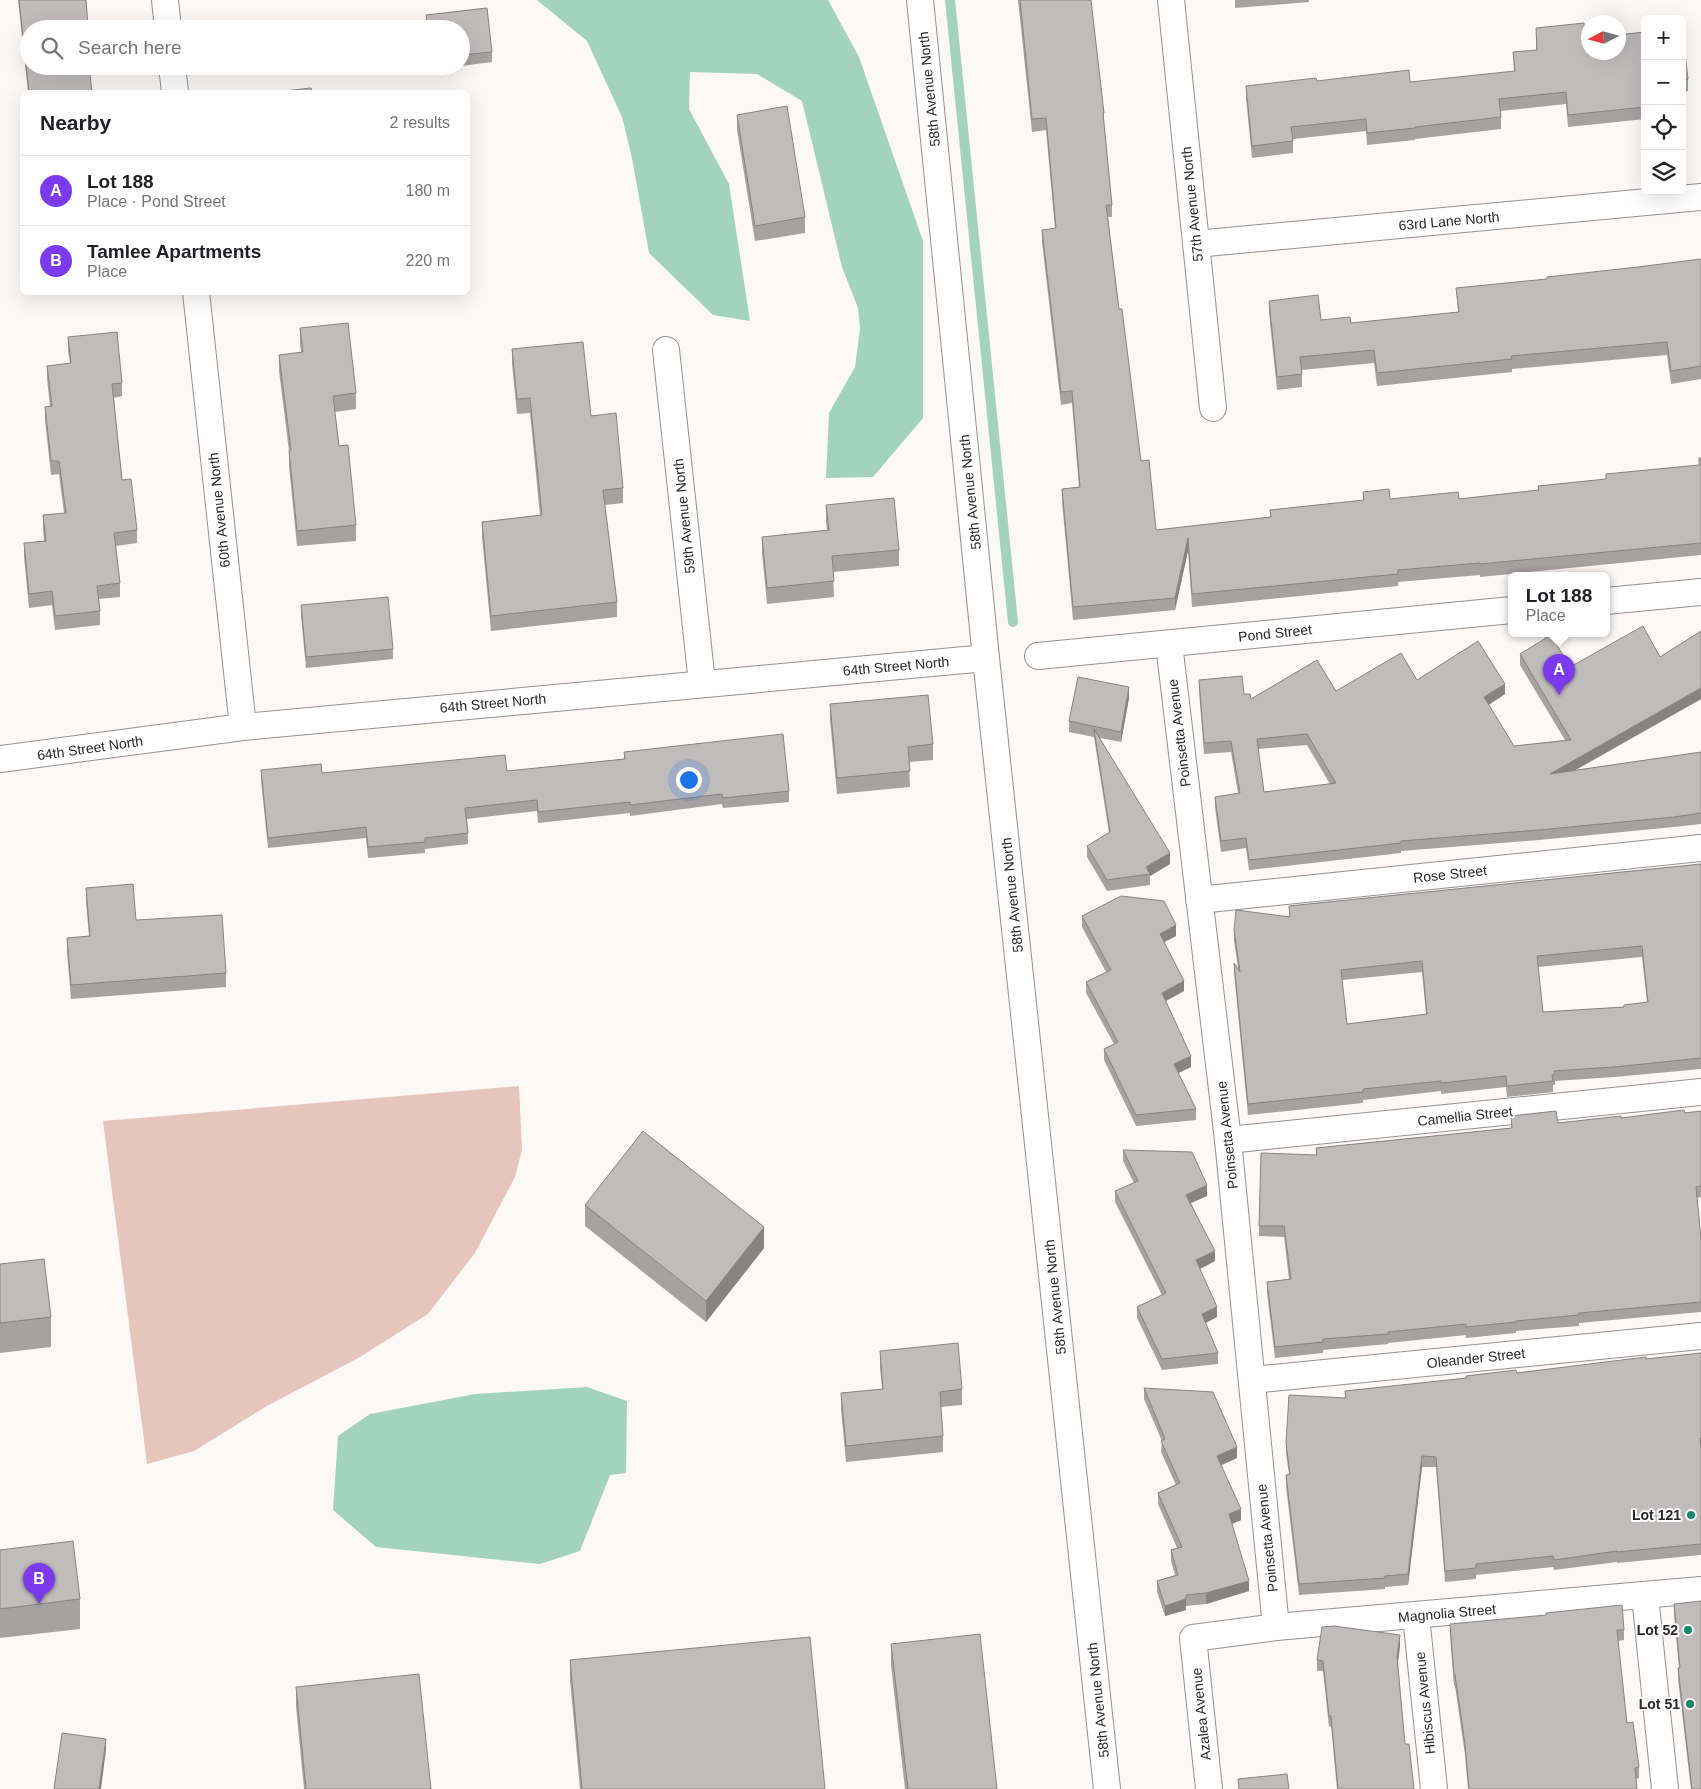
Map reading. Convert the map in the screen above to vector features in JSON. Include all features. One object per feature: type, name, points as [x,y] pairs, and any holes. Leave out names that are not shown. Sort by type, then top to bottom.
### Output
[{"type":"street","points":[[165,0],[167,20]]},
{"type":"street","name":"58th Avenue North","points":[[920,0],[986,658],[1107,1789]]},
{"type":"street","name":"57th Avenue North","points":[[1170,0],[1213,408]]},
{"type":"street","points":[[173,75],[175,90]]},
{"type":"street","name":"63rd Lane North","points":[[1196,244],[1701,197]]},
{"type":"street","name":"60th Avenue North","points":[[196,295],[243,727]]},
{"type":"street","name":"59th Avenue North","points":[[666,350],[702,683]]},
{"type":"street","points":[[1610,601],[1701,592]]},
{"type":"street","name":"Pond Street","points":[[1038,656],[1508,610]]},
{"type":"street","name":"Poinsetta Avenue","points":[[1169,644],[1228,1140],[1276,1627]]},
{"type":"street","name":"64th Street North","points":[[0,759],[243,727],[986,658]]},
{"type":"street","name":"Rose Street","points":[[1199,900],[1701,848]]},
{"type":"street","name":"Camellia Street","points":[[1228,1140],[1701,1092]]},
{"type":"street","name":"Oleander Street","points":[[1252,1380],[1701,1336]]},
{"type":"street","name":"Magnolia Street","points":[[1193,1638],[1276,1627],[1701,1590]]},
{"type":"street","points":[[1644,1596],[1665,1789]]},
{"type":"street","name":"Hibiscus Avenue","points":[[1416,1616],[1434,1789]]},
{"type":"street","name":"Azalea Avenue","points":[[1193,1638],[1209,1789]]},
{"type":"shaded area","points":[[537,0],[828,0],[859,57],[923,241],[923,418],[873,477],[826,478],[829,413],[855,367],[860,329],[858,308],[842,267],[802,101],[757,74],[690,72],[689,109],[729,184],[750,321],[713,315],[649,253],[632,158],[622,117],[587,41]]},
{"type":"shaded area","points":[[519,1086],[522,1150],[515,1177],[475,1253],[428,1314],[360,1357],[267,1406],[194,1451],[147,1464],[103,1121]]},
{"type":"shaded area","points":[[587,1387],[627,1401],[626,1473],[610,1475],[580,1551],[540,1564],[376,1547],[333,1510],[338,1436],[370,1414],[475,1394]]},
{"type":"building","points":[[19,0],[86,0],[88,20],[21,20]]},
{"type":"building","points":[[1020,0],[1091,0],[1112,205],[1106,205],[1119,309],[1122,309],[1141,461],[1149,460],[1156,530],[1271,517],[1270,510],[1364,500],[1363,492],[1389,489],[1390,499],[1458,492],[1459,499],[1539,490],[1538,486],[1606,479],[1606,474],[1699,465],[1699,458],[1701,458],[1701,543],[1398,570],[1398,574],[1192,594],[1188,538],[1175,598],[1073,607],[1062,489],[1080,487],[1072,391],[1061,392],[1042,230],[1056,228],[1046,118],[1032,119]]},
{"type":"building","points":[[487,8],[492,52],[470,54],[470,20],[427,20],[426,15]]},
{"type":"building","points":[[1581,23],[1581,60],[1626,60],[1626,34],[1641,32],[1641,107],[1568,115],[1566,92],[1499,99],[1501,117],[1367,133],[1366,119],[1291,127],[1293,141],[1252,146],[1246,86],[1316,78],[1317,81],[1409,70],[1410,82],[1515,71],[1513,52],[1537,50],[1536,28]]},
{"type":"building","points":[[1686,62],[1688,79],[1686,79]]},
{"type":"building","points":[[27,75],[90,75],[92,90],[29,90]]},
{"type":"building","points":[[311,88],[312,90],[292,90]]},
{"type":"building","points":[[787,106],[805,217],[755,226],[737,115]]},
{"type":"building","points":[[1701,259],[1701,366],[1671,371],[1667,342],[1511,356],[1512,359],[1377,373],[1374,350],[1300,357],[1302,374],[1277,377],[1269,301],[1318,295],[1321,320],[1350,317],[1351,323],[1459,312],[1456,288],[1547,279],[1547,277]]},
{"type":"building","points":[[348,323],[356,393],[333,396],[339,446],[348,445],[356,525],[297,531],[289,451],[291,450],[279,355],[303,352],[300,328]]},
{"type":"building","points":[[117,332],[122,383],[112,384],[122,480],[131,479],[137,530],[114,533],[120,583],[97,586],[100,611],[55,616],[52,591],[29,594],[24,543],[46,541],[43,515],[66,513],[59,461],[51,461],[45,407],[52,406],[47,366],[71,363],[68,337]]},
{"type":"building","points":[[583,342],[591,416],[616,413],[623,488],[603,490],[617,602],[491,616],[482,522],[542,515],[530,398],[517,399],[512,349]]},
{"type":"building","points":[[894,498],[899,550],[832,556],[834,581],[767,588],[762,537],[829,530],[826,505]]},
{"type":"building","points":[[388,597],[393,649],[306,657],[301,605]]},
{"type":"building","points":[[1643,626],[1660,657],[1701,631],[1701,688],[1550,774],[1701,752],[1701,813],[1539,830],[1401,841],[1401,843],[1249,860],[1246,838],[1221,841],[1215,797],[1240,793],[1231,741],[1204,743],[1199,680],[1242,676],[1244,694],[1250,694],[1251,699],[1317,660],[1336,691],[1401,653],[1417,680],[1478,641],[1505,684],[1484,697],[1514,746],[1571,740],[1520,654],[1548,637],[1552,637],[1570,667]],"holes":[[[1307,734],[1336,783],[1264,792],[1257,739]]]},
{"type":"building","points":[[1078,677],[1129,687],[1121,732],[1069,721]]},
{"type":"building","points":[[928,695],[933,744],[908,747],[910,771],[837,778],[830,704]]},
{"type":"building","points":[[1094,729],[1170,853],[1146,867],[1150,874],[1107,880],[1087,846],[1110,832]]},
{"type":"building","points":[[783,734],[789,791],[723,798],[722,794],[630,805],[630,802],[538,812],[537,800],[465,808],[468,833],[425,838],[425,842],[368,847],[366,827],[268,838],[261,770],[321,764],[322,773],[505,755],[507,771],[625,759],[624,752]]},
{"type":"building","points":[[1701,864],[1701,1058],[1554,1071],[1555,1074],[1552,1075],[1553,1081],[1507,1086],[1506,1076],[1363,1089],[1363,1092],[1248,1104],[1234,963],[1240,972],[1234,930],[1236,910],[1290,917],[1289,906]],"holes":[[[1642,946],[1648,1002],[1624,1005],[1624,1007],[1543,1012],[1537,956]],[[1422,961],[1427,1014],[1347,1024],[1341,970]]]},
{"type":"building","points":[[133,884],[136,920],[222,915],[226,973],[71,985],[67,938],[90,936],[86,888]]},
{"type":"building","points":[[1121,896],[1164,901],[1176,925],[1160,934],[1184,981],[1162,993],[1191,1056],[1174,1064],[1196,1109],[1136,1115],[1104,1049],[1118,1042],[1086,982],[1111,970],[1082,916]]},
{"type":"building","points":[[1684,1110],[1685,1113],[1701,1111],[1701,1186],[1696,1187],[1701,1238],[1701,1302],[1579,1313],[1579,1315],[1466,1327],[1466,1324],[1388,1332],[1388,1334],[1323,1339],[1323,1342],[1275,1347],[1267,1282],[1291,1279],[1284,1226],[1259,1226],[1261,1153],[1317,1155],[1316,1148],[1512,1128],[1511,1116],[1556,1111],[1558,1123]]},
{"type":"building","points":[[643,1131],[764,1227],[706,1301],[585,1205]]},
{"type":"building","points":[[1123,1150],[1192,1152],[1207,1185],[1186,1195],[1215,1251],[1196,1260],[1217,1307],[1202,1314],[1218,1353],[1162,1359],[1137,1307],[1166,1293],[1115,1191],[1138,1181]]},
{"type":"building","points":[[44,1259],[51,1317],[0,1323],[0,1264]]},
{"type":"building","points":[[958,1343],[962,1389],[940,1392],[943,1436],[846,1446],[841,1393],[883,1389],[880,1351]]},
{"type":"building","points":[[1701,1353],[1701,1544],[1617,1551],[1554,1560],[1553,1556],[1476,1564],[1476,1568],[1445,1571],[1436,1457],[1422,1456],[1408,1574],[1385,1576],[1385,1578],[1299,1584],[1286,1475],[1290,1474],[1286,1443],[1289,1395],[1346,1398],[1345,1391],[1467,1378],[1466,1376],[1516,1370],[1517,1373],[1646,1357],[1646,1359]]},
{"type":"building","points":[[1144,1388],[1213,1392],[1237,1447],[1217,1456],[1241,1509],[1229,1514],[1249,1581],[1206,1593],[1186,1595],[1186,1599],[1165,1606],[1157,1581],[1178,1575],[1171,1550],[1182,1547],[1158,1493],[1180,1483],[1161,1441],[1165,1439]]},
{"type":"building","points":[[73,1541],[80,1599],[0,1609],[0,1550]]},
{"type":"building","points":[[1701,1601],[1701,1789],[1692,1789],[1678,1668],[1680,1668],[1674,1604]]},
{"type":"building","points":[[1622,1605],[1624,1630],[1617,1630],[1627,1723],[1633,1722],[1639,1767],[1635,1768],[1637,1789],[1469,1789],[1465,1744],[1454,1675],[1450,1624],[1546,1615],[1546,1613]]},
{"type":"building","points":[[1334,1626],[1400,1635],[1397,1657],[1405,1744],[1409,1744],[1414,1789],[1338,1789],[1331,1716],[1329,1716],[1323,1661],[1317,1660],[1322,1627]]},
{"type":"building","points":[[980,1634],[997,1789],[908,1789],[891,1644]]},
{"type":"building","points":[[810,1637],[825,1789],[582,1789],[570,1660]]},
{"type":"building","points":[[419,1674],[431,1789],[306,1789],[296,1687]]},
{"type":"building","points":[[62,1733],[106,1739],[99,1789],[54,1789]]},
{"type":"building","points":[[1287,1774],[1289,1789],[1239,1789],[1238,1779]]},
{"type":"waterway","points":[[950,0],[1013,622]]},
{"type":"place","name":"Lot 188","points":[[1559,695]]},
{"type":"place","name":"Lot 121","points":[[1691,1515]]},
{"type":"place","name":"Tamlee Apartments","points":[[39,1604]]},
{"type":"place","name":"Lot 52","points":[[1688,1630]]},
{"type":"place","name":"Lot 51","points":[[1690,1704]]}]
